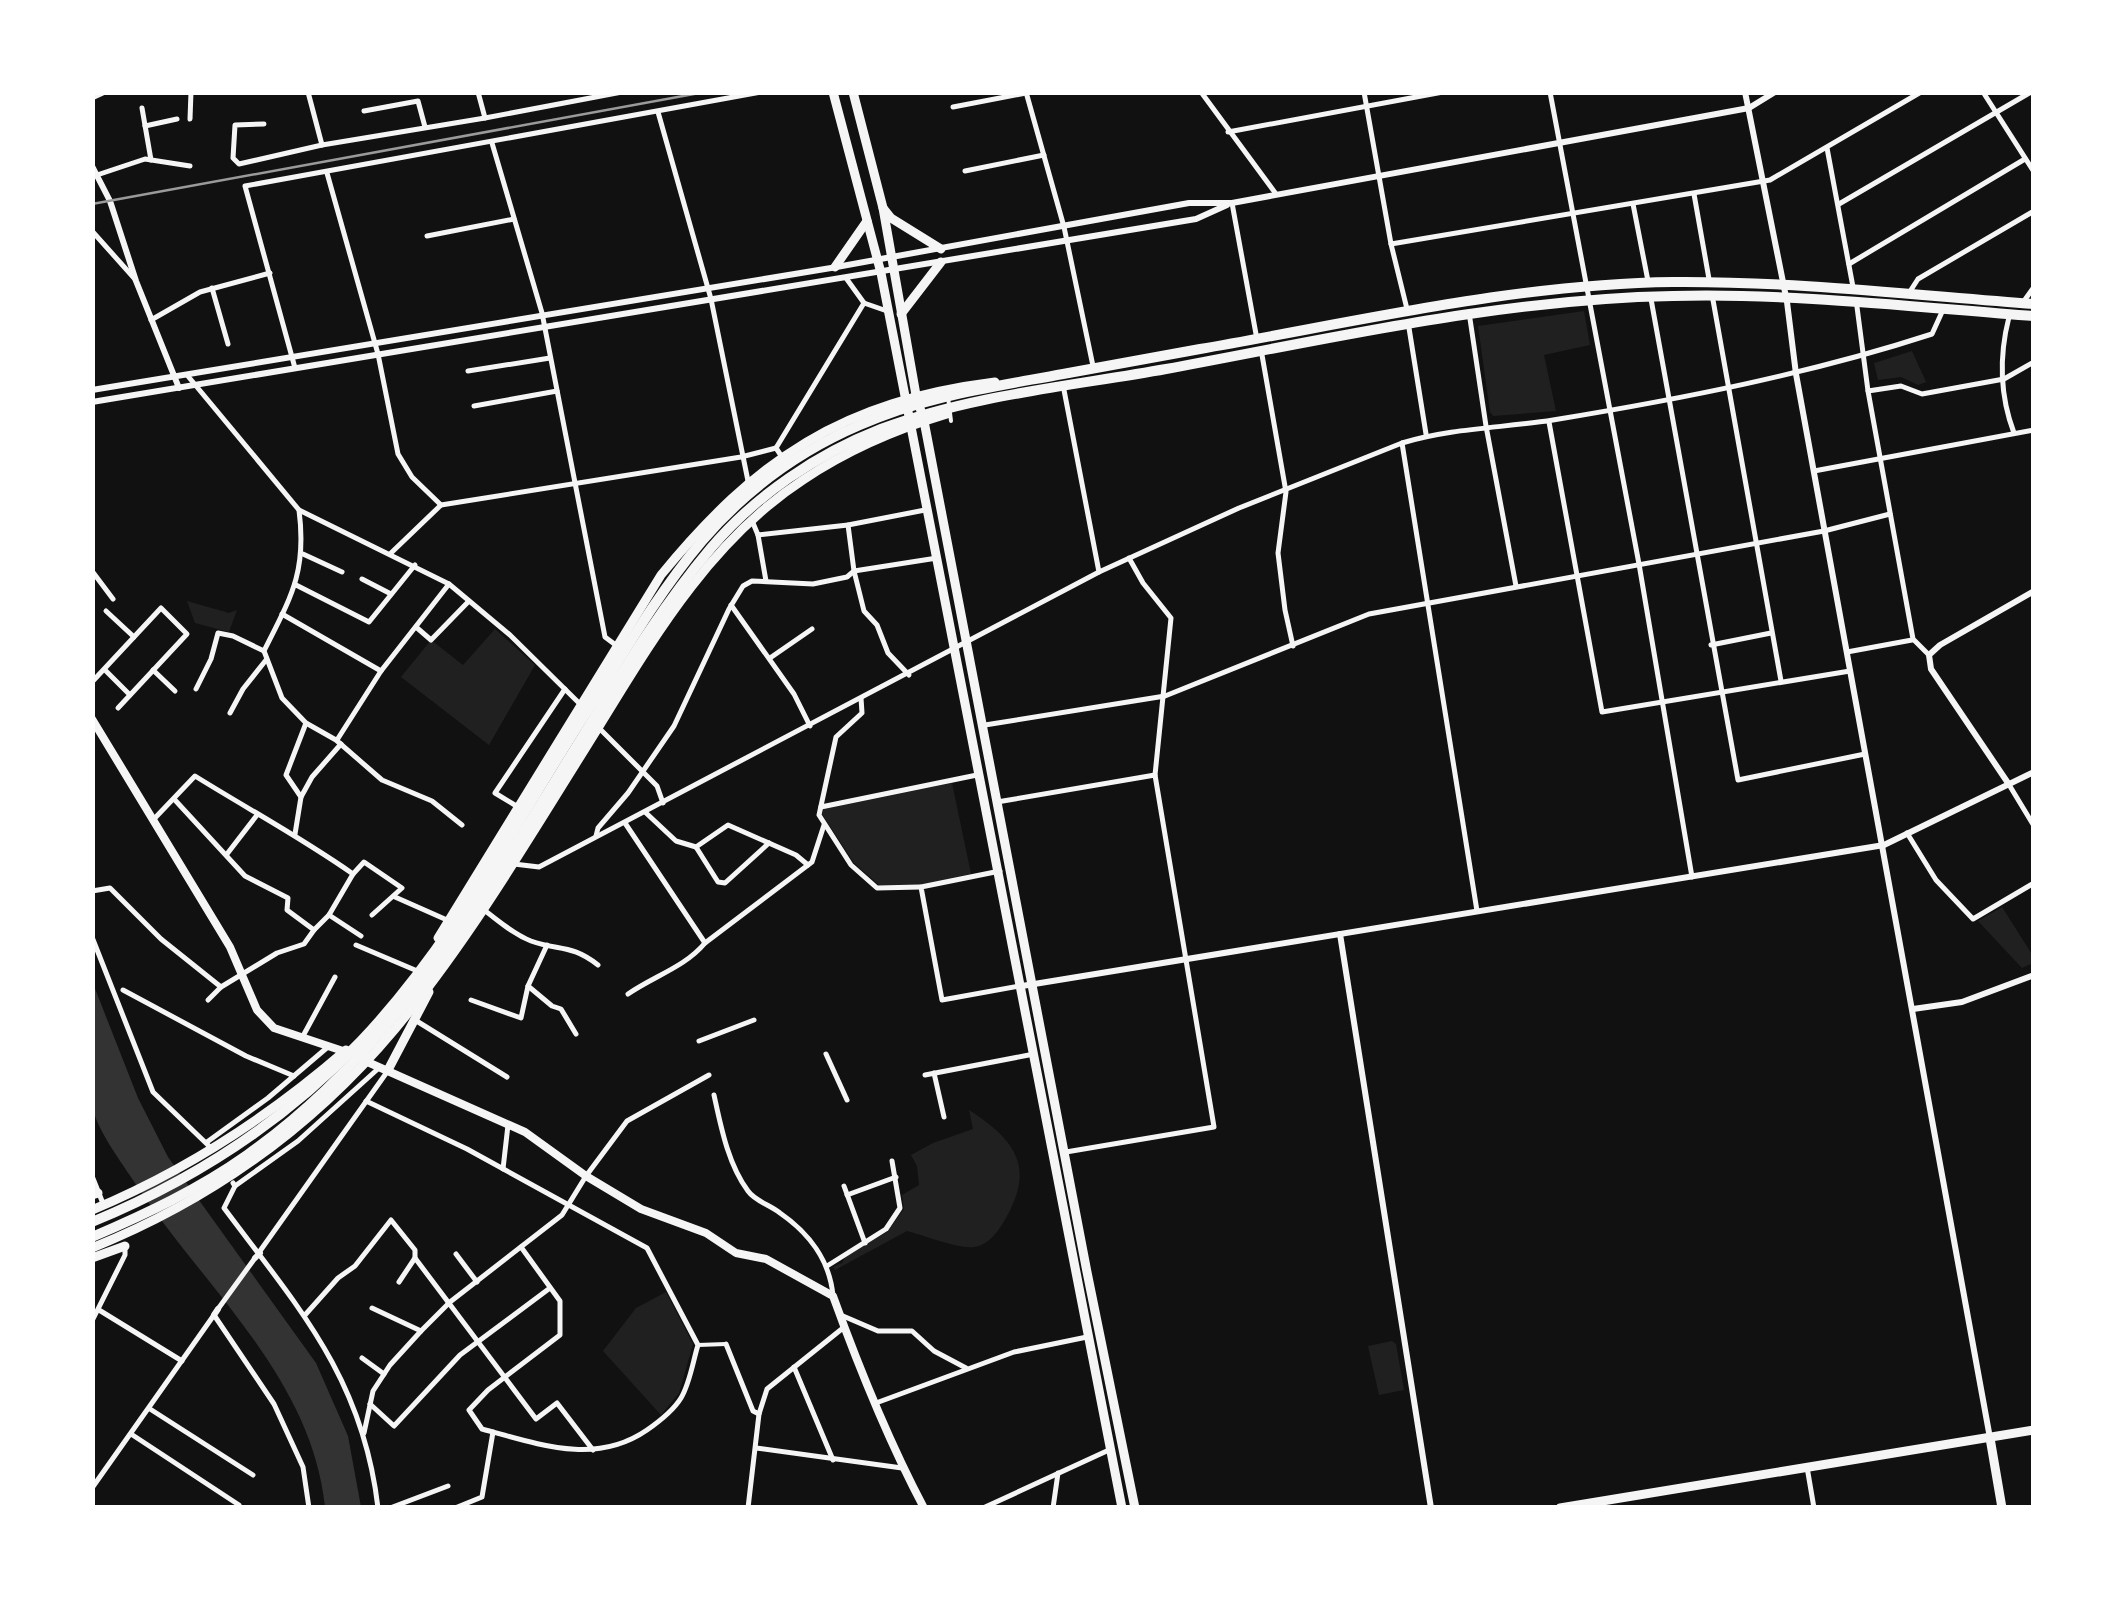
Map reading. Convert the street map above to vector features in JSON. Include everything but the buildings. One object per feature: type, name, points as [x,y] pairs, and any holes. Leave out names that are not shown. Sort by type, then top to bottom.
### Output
[{"type":"highway","points":[[92,1222],[186,1178],[250,1138],[310,1090],[362,1039],[437,946],[687,560],[764,480],[833,437],[939,396],[1451,304],[1569,288],[1673,282],[2030,302]]},
{"type":"highway","points":[[92,1237],[176,1198],[230,1166],[291,1121],[356,1060],[445,951],[650,629],[696,565],[732,524],[772,490],[808,465],[853,442],[888,427],[968,404],[1454,315],[1568,300],[1676,296],[1797,298],[2034,318]]},
{"type":"main road","points":[[833,92],[881,273],[1122,1508]]},
{"type":"main road","points":[[853,92],[883,208],[916,395],[924,420],[1135,1508]]},
{"type":"main road","points":[[883,208],[891,218],[942,249]]},
{"type":"main road","points":[[835,267],[867,221]]},
{"type":"main road","points":[[901,314],[941,262]]},
{"type":"main road","points":[[92,1210],[138,1191],[188,1163],[276,1106],[344,1052],[415,970],[449,921],[661,575],[693,536],[779,453],[830,428],[916,395],[1256,334],[1586,283],[1781,281],[2030,302]]},
{"type":"main road","points":[[92,1248],[209,1192],[292,1132],[367,1062],[442,968],[678,601],[752,521],[800,481],[833,462],[924,420],[969,407],[1410,328],[1589,303],[1651,299],[1786,302],[2034,318]]},
{"type":"main road","points":[[92,719],[154,819],[242,974],[253,1004],[268,1023],[384,1068],[525,1132],[641,1209],[706,1233],[736,1253],[766,1259],[833,1296],[843,1328],[924,1508]]},
{"type":"main road","points":[[384,1068],[416,1020],[442,968]]},
{"type":"main road","points":[[92,1258],[125,1246]]},
{"type":"main road","points":[[1560,1508],[2034,1430]]},
{"type":"main road","points":[[1990,1438],[2002,1508]]},
{"type":"street","points":[[92,98],[105,92]]},
{"type":"street","points":[[190,119],[191,92]]},
{"type":"street","points":[[308,92],[322,145]]},
{"type":"street","points":[[478,92],[485,118]]},
{"type":"street","points":[[264,124],[236,125],[233,158],[240,164],[580,96],[622,92]]},
{"type":"street","points":[[295,368],[245,186],[761,92]]},
{"type":"street","points":[[1200,92],[1276,194]]},
{"type":"street","points":[[1364,92],[1391,244],[1407,309]]},
{"type":"street","points":[[1228,132],[1443,92]]},
{"type":"street","points":[[1550,92],[1639,564],[1692,877]]},
{"type":"street","points":[[1745,92],[1990,1438]]},
{"type":"street","points":[[92,390],[942,249],[1189,203],[1232,203],[1749,108],[1775,92]]},
{"type":"street","points":[[1391,244],[1764,182],[1921,92]]},
{"type":"street","points":[[1983,92],[2034,172]]},
{"type":"street","points":[[1839,204],[2031,92]]},
{"type":"street","points":[[953,107],[1026,93],[1064,227],[1092,366]]},
{"type":"street","points":[[364,111],[418,101],[425,128]]},
{"type":"street","points":[[142,108],[150,160]]},
{"type":"street","points":[[658,112],[712,300],[748,481]]},
{"type":"street","points":[[145,126],[177,120]]},
{"type":"street","points":[[492,142],[542,314],[605,637],[617,646]]},
{"type":"street","points":[[1827,148],[1852,287]]},
{"type":"street","points":[[964,171],[1044,155]]},
{"type":"street","points":[[1849,264],[2024,159]]},
{"type":"street","points":[[97,174],[150,160],[190,166]]},
{"type":"street","points":[[92,166],[110,201],[136,281],[179,388]]},
{"type":"street","points":[[327,172],[378,354],[398,454],[412,477],[440,504]]},
{"type":"street","points":[[1694,194],[1710,280]]},
{"type":"street","points":[[92,402],[1196,219],[1232,203]]},
{"type":"street","points":[[1232,203],[1256,334]]},
{"type":"street","points":[[1633,204],[1648,281]]},
{"type":"street","points":[[1909,292],[1918,279],[2034,211]]},
{"type":"street","points":[[427,236],[514,219]]},
{"type":"street","points":[[92,231],[136,281]]},
{"type":"street","points":[[151,320],[212,288],[270,272]]},
{"type":"street","points":[[846,278],[864,302],[887,311]]},
{"type":"street","points":[[2030,302],[2034,286]]},
{"type":"street","points":[[212,288],[228,344]]},
{"type":"street","points":[[1651,299],[1738,780],[1865,754]]},
{"type":"street","points":[[1713,300],[1781,680]]},
{"type":"street","points":[[391,553],[440,504],[779,453],[864,302]]},
{"type":"street","points":[[1857,307],[1912,640],[1929,655],[1937,678],[2034,826]]},
{"type":"street","points":[[511,864],[540,867],[1099,572],[1239,508],[1402,443],[1486,426],[1609,410],[1796,374],[1932,334],[1942,312]]},
{"type":"street","points":[[2009,317],[2001,352],[2004,406],[2014,433]]},
{"type":"street","points":[[1470,318],[1516,586]]},
{"type":"street","points":[[1410,328],[1426,436]]},
{"type":"street","points":[[1262,356],[1286,492],[1278,553],[1294,646]]},
{"type":"street","points":[[468,371],[550,358]]},
{"type":"street","points":[[1868,391],[1901,386],[1922,394],[2004,379],[2034,362]]},
{"type":"street","points":[[186,374],[299,510],[449,584],[510,635],[581,705],[598,728],[657,786],[663,803]]},
{"type":"street","points":[[945,381],[951,421]]},
{"type":"street","points":[[1064,390],[1099,572]]},
{"type":"street","points":[[474,406],[557,392]]},
{"type":"street","points":[[1548,420],[1602,712],[1850,671]]},
{"type":"street","points":[[1814,470],[2034,430]]},
{"type":"street","points":[[1402,443],[1477,911]]},
{"type":"street","points":[[299,510],[303,554],[296,585],[264,651],[282,698],[306,724],[339,742],[382,780],[432,800],[462,824]]},
{"type":"street","points":[[758,535],[848,525],[925,510]]},
{"type":"street","points":[[982,726],[1165,696],[1369,614],[1824,530],[1890,514]]},
{"type":"street","points":[[752,521],[766,582]]},
{"type":"street","points":[[848,525],[864,610],[877,625],[888,654],[909,674]]},
{"type":"street","points":[[303,554],[342,572]]},
{"type":"street","points":[[596,837],[598,828],[674,726],[743,586],[752,581],[814,584],[846,577],[854,571],[937,558]]},
{"type":"street","points":[[1066,1152],[1214,1127],[1155,775],[1171,618],[1143,583],[1130,558]]},
{"type":"street","points":[[296,585],[369,622],[415,566]]},
{"type":"street","points":[[92,570],[113,598]]},
{"type":"street","points":[[362,579],[392,594]]},
{"type":"street","points":[[296,834],[301,796],[312,777],[339,742],[381,670],[449,584]]},
{"type":"street","points":[[1929,655],[2034,592]]},
{"type":"street","points":[[416,627],[431,640],[468,600]]},
{"type":"street","points":[[731,604],[770,658],[810,726]]},
{"type":"street","points":[[92,682],[161,608],[187,634],[118,708]]},
{"type":"street","points":[[106,611],[134,638]]},
{"type":"street","points":[[282,614],[381,670]]},
{"type":"street","points":[[770,658],[812,629]]},
{"type":"street","points":[[196,690],[218,633],[264,651]]},
{"type":"street","points":[[1711,645],[1771,633]]},
{"type":"street","points":[[1847,652],[1912,640]]},
{"type":"street","points":[[230,714],[243,689],[266,660]]},
{"type":"street","points":[[105,670],[130,695]]},
{"type":"street","points":[[153,670],[175,691]]},
{"type":"street","points":[[519,808],[495,793],[565,690]]},
{"type":"street","points":[[861,698],[862,713],[836,738],[819,815],[851,865],[877,888],[921,887],[1000,872]]},
{"type":"street","points":[[301,796],[286,775],[306,724]]},
{"type":"street","points":[[921,887],[942,1000],[1884,845],[2034,772]]},
{"type":"street","points":[[821,807],[980,774]]},
{"type":"street","points":[[997,802],[1155,775]]},
{"type":"street","points":[[154,819],[195,776],[296,834],[353,874]]},
{"type":"street","points":[[174,799],[245,876],[288,898],[287,910],[314,930]]},
{"type":"street","points":[[645,812],[676,841],[696,847],[718,882],[725,882],[769,843]]},
{"type":"street","points":[[227,854],[257,814]]},
{"type":"street","points":[[625,823],[705,944]]},
{"type":"street","points":[[628,994],[691,960],[705,944],[808,865],[824,825]]},
{"type":"street","points":[[696,847],[728,826],[796,855],[808,865]]},
{"type":"street","points":[[1907,833],[1936,880],[1973,919],[2034,883]]},
{"type":"street","points":[[208,1000],[221,987],[276,953],[304,944],[329,915],[364,862],[402,888],[372,915]]},
{"type":"street","points":[[92,891],[110,888],[161,939],[221,987]]},
{"type":"street","points":[[395,897],[449,921]]},
{"type":"street","points":[[482,908],[518,936],[580,952],[598,965]]},
{"type":"street","points":[[329,915],[361,936]]},
{"type":"street","points":[[1340,934],[1430,1508]]},
{"type":"street","points":[[92,937],[153,1092],[208,1144],[329,1046]]},
{"type":"street","points":[[356,945],[415,970]]},
{"type":"street","points":[[471,1000],[521,1018],[528,986],[547,945]]},
{"type":"street","points":[[1913,1009],[1962,1002],[2034,974]]},
{"type":"street","points":[[303,1037],[335,978]]},
{"type":"street","points":[[528,986],[552,1006],[561,1008],[576,1034]]},
{"type":"street","points":[[124,990],[246,1056],[294,1076]]},
{"type":"street","points":[[416,1020],[506,1077]]},
{"type":"street","points":[[698,1041],[754,1020]]},
{"type":"street","points":[[826,1054],[847,1100]]},
{"type":"street","points":[[924,1075],[1034,1054]]},
{"type":"street","points":[[359,1086],[367,1062]]},
{"type":"street","points":[[378,1508],[364,1433],[343,1380],[305,1316],[224,1208],[234,1184],[298,1141],[384,1068]]},
{"type":"street","points":[[92,1488],[366,1101],[384,1068]]},
{"type":"street","points":[[934,1074],[944,1116]]},
{"type":"street","points":[[364,1433],[370,1404],[384,1374],[421,1331],[450,1302],[562,1215],[616,1133],[634,1115],[709,1075]]},
{"type":"street","points":[[714,1095],[722,1135],[750,1195],[781,1213],[799,1230],[831,1275],[833,1296]]},
{"type":"street","points":[[366,1101],[503,1169],[647,1248],[698,1345],[683,1396],[664,1418],[624,1444],[593,1450],[552,1448],[482,1429],[469,1410],[560,1335],[560,1301],[521,1247]]},
{"type":"street","points":[[503,1169],[508,1125]]},
{"type":"street","points":[[826,1266],[886,1229],[900,1208],[892,1161]]},
{"type":"street","points":[[92,1176],[95,1194],[125,1246],[92,1322]]},
{"type":"street","points":[[847,1194],[896,1177]]},
{"type":"street","points":[[844,1186],[865,1242]]},
{"type":"street","points":[[305,1316],[338,1278],[355,1266],[390,1220],[536,1419],[557,1403],[593,1450]]},
{"type":"street","points":[[456,1254],[477,1282]]},
{"type":"street","points":[[399,1282],[416,1258]]},
{"type":"street","points":[[370,1404],[394,1426],[460,1355],[550,1288]]},
{"type":"street","points":[[372,1308],[421,1331]]},
{"type":"street","points":[[100,1310],[182,1361]]},
{"type":"street","points":[[216,1312],[274,1404],[303,1467],[310,1508]]},
{"type":"street","points":[[840,1315],[878,1331],[912,1331],[934,1351],[968,1369]]},
{"type":"street","points":[[748,1508],[759,1414],[767,1389],[843,1328]]},
{"type":"street","points":[[876,1403],[1014,1352],[1090,1337]]},
{"type":"street","points":[[698,1345],[726,1344],[753,1412],[759,1414]]},
{"type":"street","points":[[362,1358],[384,1374]]},
{"type":"street","points":[[794,1367],[833,1460]]},
{"type":"street","points":[[149,1409],[253,1475]]},
{"type":"street","points":[[456,1508],[482,1498],[493,1432]]},
{"type":"street","points":[[131,1434],[240,1505]]},
{"type":"street","points":[[756,1448],[904,1468]]},
{"type":"street","points":[[983,1508],[1112,1450]]},
{"type":"street","points":[[1806,1467],[1814,1508]]},
{"type":"street","points":[[1052,1508],[1058,1474]]},
{"type":"street","points":[[390,1508],[448,1486]]},
{"type":"street","points":[[422,1496],[427,1508]]},
{"type":"shaded area","points":[[1584,311],[1590,345],[1544,355],[1556,411],[1493,416],[1478,326]]},
{"type":"shaded area","points":[[1912,351],[1926,382],[1918,385],[1901,377],[1878,380],[1874,363]]},
{"type":"shaded area","points":[[187,601],[229,613],[237,610],[229,632],[195,623]]},
{"type":"shaded area","points":[[495,629],[535,665],[489,745],[401,677],[431,640],[463,665]]},
{"type":"shaded area","points":[[952,783],[971,874],[919,885],[879,885],[854,863],[822,814],[824,809]]},
{"type":"shaded area","points":[[2002,907],[2033,956],[2033,963],[2022,968],[1978,921]]},
{"type":"shaded area","points":[[92,981],[138,1098],[168,1157],[316,1363],[348,1436],[361,1507],[325,1507],[316,1461],[279,1377],[166,1227],[101,1130],[92,1101]]},
{"type":"shaded area","points":[[969,1110],[1008,1143],[1019,1168],[1015,1198],[994,1236],[980,1246],[967,1247],[907,1231],[835,1270],[833,1267],[846,1256],[887,1232],[904,1209],[902,1195],[919,1185],[911,1155],[973,1129]]},
{"type":"shaded area","points":[[666,1292],[693,1344],[679,1393],[661,1415],[603,1351],[636,1308]]},
{"type":"shaded area","points":[[1392,1341],[1396,1344],[1404,1390],[1379,1395],[1368,1346]]},
{"type":"tram line","points":[[92,204],[705,92]]}]
